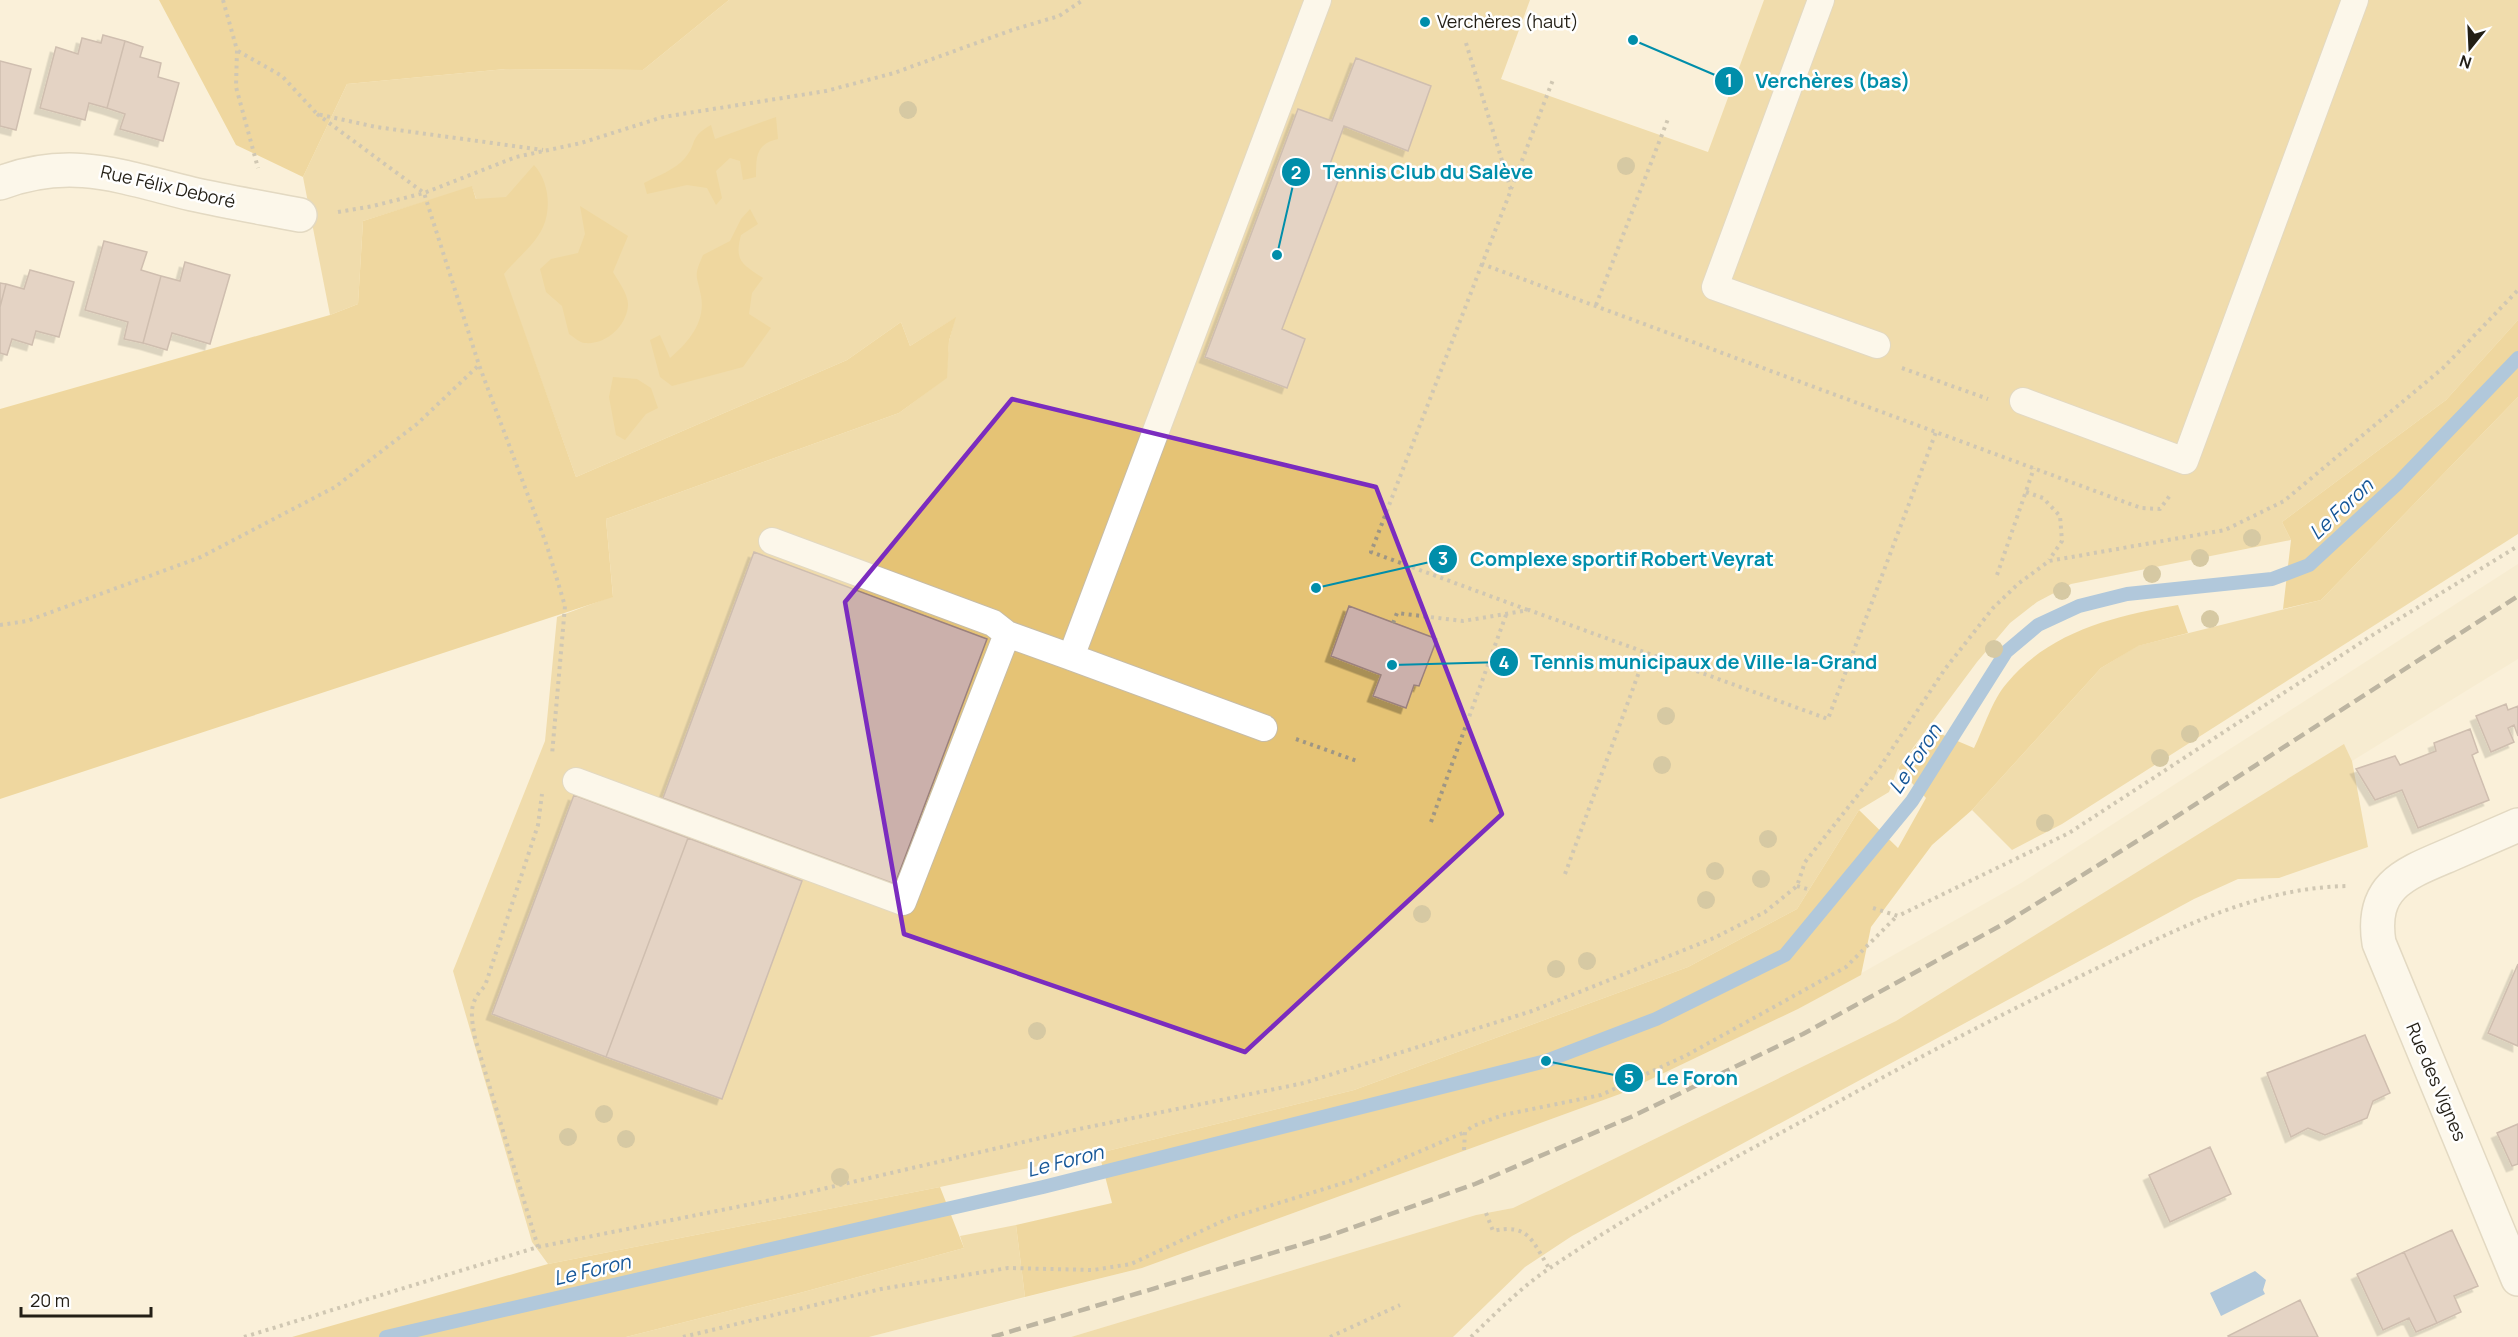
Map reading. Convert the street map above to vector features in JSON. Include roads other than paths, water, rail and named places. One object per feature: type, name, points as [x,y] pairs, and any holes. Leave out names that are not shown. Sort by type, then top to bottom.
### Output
[{"type":"street","name":"Rue Félix Deboré","points":[[0,183],[36,173],[101,170],[192,194],[300,215]]},
{"type":"street","name":"Rue des Vignes","points":[[2518,825],[2417,868],[2392,884],[2378,910],[2379,943],[2518,1279]]},
{"type":"lane","points":[[1071,657],[1318,0]]},
{"type":"lane","points":[[1821,0],[1715,287],[1877,345]]},
{"type":"lane","points":[[2023,401],[2186,461],[2355,0]]},
{"type":"lane","points":[[772,541],[993,623],[1007,634],[1264,728]]},
{"type":"lane","points":[[576,781],[903,902],[1007,634]]},
{"type":"water","points":[[2255,1271],[2266,1280],[2263,1290],[2265,1294],[2221,1316],[2210,1293]]},
{"type":"waterway","name":"Le Foron","points":[[386,1337],[1043,1187],[1546,1061],[1656,1019],[1785,955],[1912,801],[2006,652],[2038,625],[2079,606],[2127,594],[2272,579],[2309,565],[2398,483],[2518,358]]},
{"type":"railway","points":[[992,1337],[1326,1237],[1475,1184],[1631,1117],[1803,1034],[2007,922],[2174,818],[2518,596]]},
{"type":"place","name":"Verchères (haut)","points":[[1425,22]]},
{"type":"place","name":"Verchères (bas)","points":[[1633,40]]},
{"type":"place","name":"Tennis Club du Salève","points":[[1277,255]]},
{"type":"place","name":"Complexe sportif Robert Veyrat","points":[[1316,588]]},
{"type":"place","name":"Tennis municipaux de Ville-la-Grand","points":[[1392,665]]},
{"type":"place","name":"Le Foron","points":[[1546,1061]]}]
